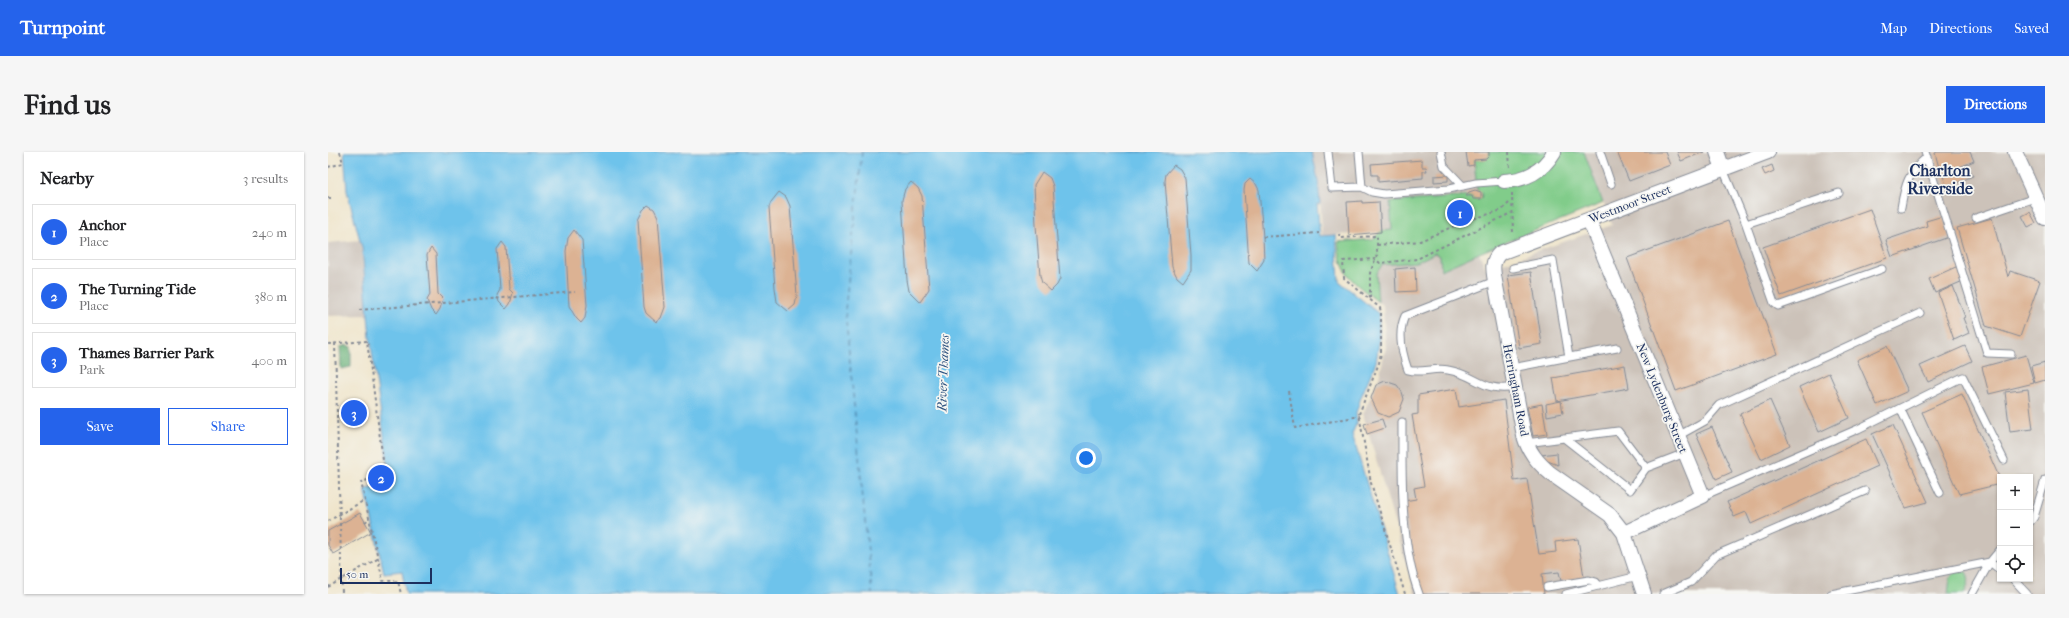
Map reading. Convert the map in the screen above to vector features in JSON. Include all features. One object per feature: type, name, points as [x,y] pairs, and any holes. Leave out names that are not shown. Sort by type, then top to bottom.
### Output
[{"type":"street","points":[[1507,176],[1520,180],[1530,176],[1548,161],[1554,152]]},
{"type":"street","points":[[1717,152],[1723,169]]},
{"type":"street","name":"Westmoor Street","points":[[1494,258],[1500,253],[1768,152]]},
{"type":"street","points":[[2015,152],[2045,218]]},
{"type":"street","name":"New Lydenburg Street","points":[[1589,220],[1703,496]]},
{"type":"street","name":"Herringham Road","points":[[1494,258],[1493,266],[1495,281],[1528,449],[1541,465],[1610,515],[1624,534],[1638,576],[1641,593]]},
{"type":"street","points":[[1624,534],[1703,496]]},
{"type":"lane","points":[[1328,152],[1332,188],[1362,187],[1372,192],[1384,194],[1463,186],[1507,176]]},
{"type":"lane","points":[[1359,152],[1362,187]]},
{"type":"lane","points":[[1441,152],[1444,166],[1463,186]]},
{"type":"lane","points":[[1600,152],[1611,184]]},
{"type":"lane","points":[[1901,208],[1904,187],[1914,168],[1926,155]]},
{"type":"lane","points":[[1926,155],[1987,353],[2011,354]]},
{"type":"lane","points":[[1723,169],[1746,224],[1774,303],[1778,306],[1882,269]]},
{"type":"lane","points":[[1746,224],[1839,193]]},
{"type":"lane","points":[[1976,218],[2035,198]]},
{"type":"lane","points":[[1513,268],[1553,260],[1569,357]]},
{"type":"lane","points":[[1495,281],[1405,316],[1401,324],[1400,334],[1405,362],[1408,370],[1416,372],[1446,369],[1468,376],[1488,387],[1501,390],[1516,387]]},
{"type":"lane","points":[[1678,436],[1705,421],[1719,405],[1920,313]]},
{"type":"lane","points":[[1512,368],[1617,348]]},
{"type":"lane","points":[[1703,496],[1858,429],[1963,377],[2004,460]]},
{"type":"lane","points":[[1900,408],[1940,493]]},
{"type":"lane","points":[[1402,422],[1402,494],[1412,576],[1419,594]]},
{"type":"lane","points":[[1526,442],[1618,431],[1646,468]]},
{"type":"lane","points":[[1564,438],[1630,490],[1646,468],[1685,453]]},
{"type":"lane","points":[[2033,518],[2045,480]]},
{"type":"lane","points":[[1663,594],[1691,582],[1716,555],[1865,491]]},
{"type":"lane","points":[[1972,594],[1990,562],[1997,554]]},
{"type":"lane","points":[[1990,562],[1997,568]]},
{"type":"lane","points":[[1831,594],[1990,562]]},
{"type":"lane","points":[[1566,594],[1638,576]]},
{"type":"lane","points":[[1547,587],[1589,580],[1596,582],[1600,586]]},
{"type":"lane","points":[[2016,582],[2027,594]]},
{"type":"path","points":[[328,167],[343,163],[340,152]]},
{"type":"path","points":[[1507,176],[1509,152]]},
{"type":"path","points":[[328,198],[334,198]]},
{"type":"path","points":[[1377,245],[1420,240],[1463,222],[1502,210],[1511,201],[1514,248]]},
{"type":"path","points":[[1405,594],[1371,483],[1360,416],[1361,405],[1376,374],[1381,353],[1381,312],[1380,308],[1344,278],[1343,261],[1375,259],[1380,263],[1416,259],[1511,213]]},
{"type":"path","points":[[1262,237],[1319,233]]},
{"type":"path","points":[[1339,234],[1340,238],[1377,236],[1377,255],[1370,273],[1370,300]]},
{"type":"path","points":[[358,310],[576,292]]},
{"type":"path","points":[[328,344],[367,341],[385,475],[361,482],[383,581],[398,581],[401,594]]},
{"type":"path","points":[[335,343],[342,594]]},
{"type":"path","points":[[1289,391],[1295,428],[1360,416]]},
{"type":"path","points":[[328,521],[365,500]]},
{"type":"path","points":[[365,522],[369,519]]},
{"type":"path","points":[[328,587],[379,558]]},
{"type":"shaded area","points":[[1312,152],[1489,152],[1489,154],[1486,159],[1474,160],[1477,189],[1482,194],[1481,199],[1473,199],[1472,196],[1390,202],[1392,230],[1365,234],[1322,235],[1319,180]]},
{"type":"shaded area","points":[[1584,152],[2045,152],[2045,594],[1415,594],[1363,414],[1379,377],[1386,347],[1383,305],[1378,302],[1376,274],[1382,265],[1417,262],[1435,253],[1440,256],[1441,270],[1479,253],[1486,269],[1612,225]]},
{"type":"shaded area","points":[[360,240],[368,315],[328,316],[328,243]]},
{"type":"green space","points":[[1489,152],[1584,152],[1603,203],[1441,270],[1440,256],[1435,253],[1417,262],[1382,265],[1376,274],[1378,302],[1355,283],[1345,271],[1338,242],[1373,239],[1381,231],[1392,230],[1390,202],[1472,196],[1473,199],[1481,199],[1482,194],[1477,190],[1474,160],[1486,159],[1489,156]]},
{"type":"green space","points":[[347,345],[351,347],[351,367],[341,369],[340,347]]},
{"type":"green space","points":[[1955,571],[1966,572],[1968,575],[1967,588],[1964,594],[1948,594],[1950,578]]},
{"type":"water","name":"River Thames","points":[[344,152],[1312,152],[1318,180],[1320,204],[1317,204],[1320,236],[1336,235],[1339,281],[1379,314],[1379,343],[1376,362],[1361,397],[1356,413],[1357,422],[1352,434],[1400,594],[406,594],[402,571],[384,573],[365,489],[391,485],[370,338],[362,248],[347,191]]},
{"type":"building","points":[[1466,152],[1489,152],[1489,156],[1486,159],[1474,160],[1474,165],[1468,166]]},
{"type":"building","points":[[1617,152],[1665,152],[1670,165],[1629,181]]},
{"type":"building","points":[[1677,152],[1704,152],[1681,161]]},
{"type":"building","points":[[1970,152],[1974,161],[1941,175],[1935,153]]},
{"type":"building","points":[[1422,160],[1422,167],[1426,167],[1427,171],[1423,171],[1423,178],[1378,182],[1378,175],[1372,175],[1371,164]]},
{"type":"building","points":[[1174,165],[1180,169],[1185,178],[1191,255],[1191,270],[1183,282],[1177,277],[1172,267],[1165,181],[1166,174]]},
{"type":"building","points":[[1772,165],[1774,171],[1765,175],[1762,169]]},
{"type":"building","points":[[1968,165],[1973,176],[1947,187],[1943,176]]},
{"type":"building","points":[[1042,172],[1050,178],[1053,186],[1060,279],[1051,291],[1042,283],[1040,276],[1036,225],[1034,185]]},
{"type":"building","points":[[1448,175],[1448,181],[1434,182],[1434,176]]},
{"type":"building","points":[[1250,179],[1256,184],[1259,190],[1263,237],[1264,260],[1257,271],[1249,263],[1244,190],[1245,184]]},
{"type":"building","points":[[911,182],[918,188],[922,196],[929,289],[920,302],[909,291],[907,280],[902,200],[905,189]]},
{"type":"building","points":[[1475,190],[1481,192],[1481,199],[1473,199],[1472,196],[1466,196],[1469,192]]},
{"type":"building","points":[[779,192],[786,197],[790,206],[797,296],[795,305],[788,311],[777,302],[775,288],[769,207]]},
{"type":"building","points":[[1362,201],[1362,203],[1379,202],[1381,232],[1349,235],[1347,202]]},
{"type":"building","points":[[648,205],[654,209],[658,217],[665,307],[661,318],[656,322],[646,313],[644,307],[638,220],[643,210]]},
{"type":"building","points":[[1870,209],[1887,258],[1781,296],[1763,247]]},
{"type":"building","points":[[2030,212],[2036,223],[2028,227],[2022,216]]},
{"type":"building","points":[[1943,216],[1949,237],[1892,257],[1886,240],[1927,226],[1926,221]]},
{"type":"building","points":[[1992,218],[2008,277],[2010,271],[2040,281],[2020,337],[1986,326],[1957,228]]},
{"type":"building","points":[[1728,221],[1777,354],[1676,391],[1627,258]]},
{"type":"building","points":[[574,230],[582,240],[587,305],[585,318],[581,323],[576,318],[569,306],[566,251],[568,238]]},
{"type":"building","points":[[502,242],[506,247],[509,289],[513,293],[510,304],[506,309],[499,302],[497,295],[500,290],[497,249]]},
{"type":"building","points":[[431,248],[436,254],[438,294],[443,299],[440,309],[436,315],[431,310],[427,300],[430,295],[427,255]]},
{"type":"building","points":[[1958,266],[1963,281],[1935,293],[1929,279]]},
{"type":"building","points":[[1415,267],[1416,291],[1396,292],[1395,269]]},
{"type":"building","points":[[1531,272],[1542,344],[1519,348],[1508,275]]},
{"type":"building","points":[[1953,286],[1965,317],[1963,318],[1969,333],[1954,340],[1938,293]]},
{"type":"building","points":[[1887,346],[1908,391],[1877,405],[1857,360]]},
{"type":"building","points":[[1965,346],[1972,361],[1928,382],[1920,366]]},
{"type":"building","points":[[2026,355],[2034,383],[1989,394],[1982,367]]},
{"type":"building","points":[[2045,362],[2045,380],[2035,383],[2031,366]]},
{"type":"building","points":[[1625,365],[1629,388],[1557,401],[1553,378]]},
{"type":"building","points":[[1829,373],[1849,418],[1819,432],[1799,387]]},
{"type":"building","points":[[1385,381],[1397,385],[1402,392],[1404,399],[1399,412],[1388,417],[1378,413],[1371,398],[1376,385]]},
{"type":"building","points":[[1456,389],[1459,407],[1504,400],[1514,481],[1527,479],[1539,554],[1556,552],[1555,542],[1578,539],[1584,577],[1561,581],[1559,572],[1542,574],[1544,594],[1423,594],[1415,574],[1404,501],[1416,499],[1414,488],[1424,486],[1412,415],[1418,414],[1418,395]]},
{"type":"building","points":[[2028,389],[2033,429],[2010,432],[2005,392]]},
{"type":"building","points":[[1962,394],[1998,474],[1997,485],[1959,494],[1922,412]]},
{"type":"building","points":[[1770,400],[1790,445],[1761,459],[1740,414]]},
{"type":"building","points":[[1561,401],[1563,413],[1547,416],[1546,404]]},
{"type":"building","points":[[1542,404],[1547,434],[1533,436],[1527,407]]},
{"type":"building","points":[[1382,419],[1385,428],[1367,434],[1364,424]]},
{"type":"building","points":[[1893,425],[1928,502],[1906,508],[1872,434]]},
{"type":"building","points":[[1712,427],[1732,472],[1716,479],[1696,434]]},
{"type":"building","points":[[1866,439],[1878,466],[1751,524],[1746,512],[1734,517],[1727,502]]},
{"type":"building","points":[[1557,453],[1558,465],[1545,460],[1541,455]]},
{"type":"building","points":[[360,513],[371,532],[333,554],[328,545],[328,531]]},
{"type":"ferry route","points":[[862,152],[845,310],[872,594]]},
{"type":"place","name":"Anchor","points":[[1460,213]]},
{"type":"place","name":"Thames Barrier Park","points":[[354,413]]},
{"type":"place","name":"The Turning Tide","points":[[381,478]]},
{"type":"district","name":"Charlton Riverside","points":[[1940,179]]}]
